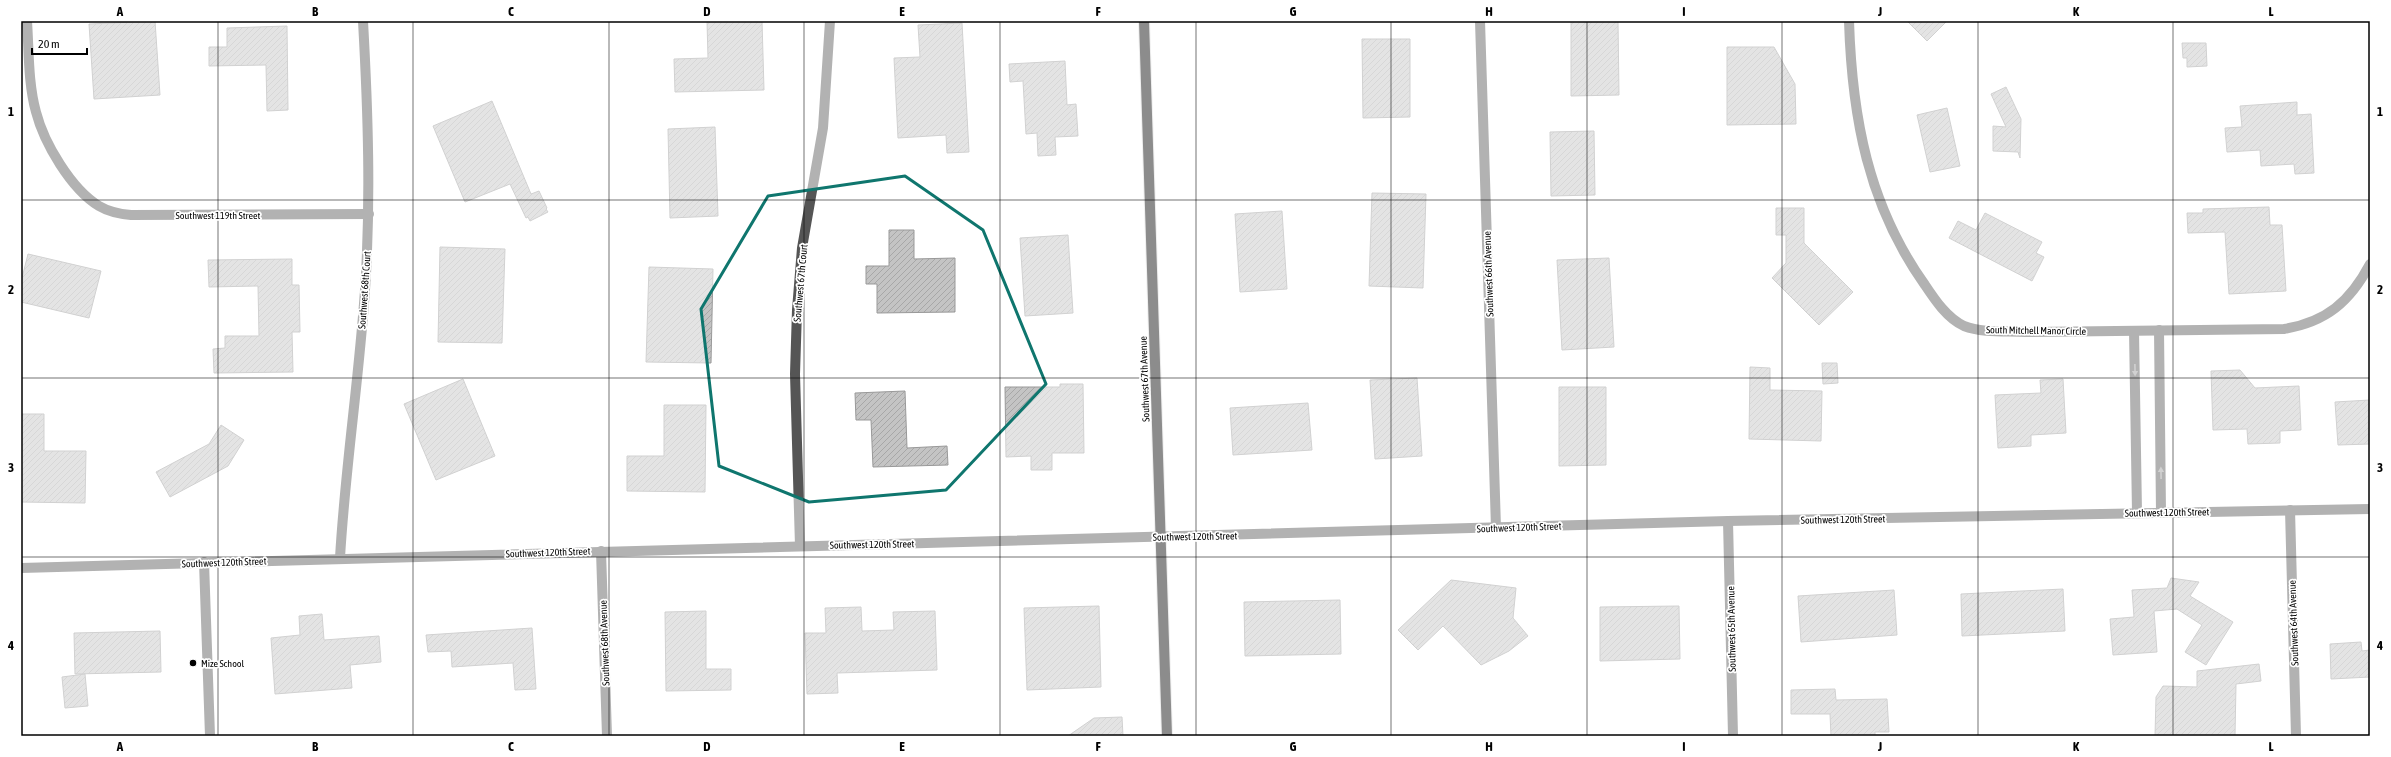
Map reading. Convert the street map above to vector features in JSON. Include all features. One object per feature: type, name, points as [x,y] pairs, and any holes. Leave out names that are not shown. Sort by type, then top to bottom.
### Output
[{"type":"main road","name":"Southwest 67th Avenue","points":[[1144,21],[1167,736]]},
{"type":"street","name":"Southwest 119th Street","points":[[27,21],[36,111],[42,130],[76,186],[100,207],[115,213],[131,216],[369,214]]},
{"type":"street","name":"Southwest 68th Court","points":[[340,558],[363,317],[369,214],[369,120],[363,21]]},
{"type":"street","name":"Southwest 67th Court","points":[[800,546],[794,374],[797,310],[802,248],[823,128],[830,21]]},
{"type":"street","name":"Southwest 66th Avenue","points":[[1480,21],[1496,528]]},
{"type":"street","name":"South Mitchell Manor Circle","points":[[1849,21],[1859,130],[1877,195],[1891,230],[1913,268],[1948,315],[1965,326],[1986,330],[2134,331],[2284,328],[2305,325],[2323,317],[2340,304],[2357,287],[2370,264]]},
{"type":"street","points":[[2159,330],[2161,512]]},
{"type":"street","points":[[2134,331],[2137,512]]},
{"type":"street","name":"Southwest 120th Street","points":[[21,568],[340,558],[1728,521],[2370,508]]},
{"type":"street","name":"Southwest 64th Avenue","points":[[2290,510],[2296,736]]},
{"type":"street","name":"Southwest 65th Avenue","points":[[1728,521],[1733,736]]},
{"type":"street","name":"Southwest 68th Avenue","points":[[601,551],[607,736]]},
{"type":"street","points":[[204,562],[210,736]]},
{"type":"highlighted area","points":[[905,176],[983,230],[1046,384],[946,490],[809,502],[719,466],[701,309],[768,196]]},
{"type":"building","points":[[155,21],[160,95],[94,99],[89,24]]},
{"type":"building","points":[[707,21],[762,21],[764,90],[675,92],[674,59],[708,58]]},
{"type":"building","points":[[1571,21],[1618,21],[1619,95],[1571,96]]},
{"type":"building","points":[[1907,21],[1947,21],[1927,41]]},
{"type":"building","points":[[962,23],[969,152],[947,153],[946,135],[898,138],[894,58],[920,57],[918,25]]},
{"type":"building","points":[[287,26],[288,110],[267,111],[266,65],[209,66],[209,47],[227,47],[227,28]]},
{"type":"building","points":[[1362,39],[1410,39],[1410,117],[1363,118]]},
{"type":"building","points":[[2182,43],[2206,43],[2207,66],[2187,67],[2187,58],[2183,58]]},
{"type":"building","points":[[1727,47],[1774,47],[1795,84],[1796,124],[1727,125]]},
{"type":"building","points":[[1065,61],[1067,105],[1076,104],[1078,136],[1055,137],[1056,155],[1038,156],[1037,133],[1026,134],[1023,81],[1010,82],[1009,64]]},
{"type":"building","points":[[2006,87],[2021,119],[2020,158],[2018,152],[1993,151],[1993,126],[2006,127],[1991,94]]},
{"type":"building","points":[[492,101],[531,194],[539,191],[547,208],[546,209],[548,212],[530,221],[528,217],[526,218],[510,184],[465,202],[433,126]]},
{"type":"building","points":[[2297,102],[2297,115],[2311,114],[2314,173],[2295,174],[2294,164],[2261,166],[2260,150],[2227,152],[2225,128],[2242,127],[2240,106]]},
{"type":"building","points":[[1947,108],[1960,166],[1930,172],[1917,115]]},
{"type":"building","points":[[715,127],[718,216],[670,218],[668,129]]},
{"type":"building","points":[[1594,131],[1595,195],[1551,196],[1550,132]]},
{"type":"building","points":[[1372,193],[1426,194],[1423,288],[1369,286]]},
{"type":"building","points":[[2269,207],[2270,225],[2282,225],[2286,291],[2229,294],[2225,232],[2188,233],[2187,213],[2203,213],[2203,209]]},
{"type":"building","points":[[1776,208],[1804,208],[1804,243],[1853,292],[1819,325],[1772,278],[1786,263],[1786,235],[1776,235]]},
{"type":"building","points":[[1282,211],[1287,289],[1240,292],[1235,214]]},
{"type":"building","points":[[1985,213],[2042,242],[2036,253],[2044,257],[2032,281],[1949,238],[1958,221],[1976,230]]},
{"type":"building","points":[[889,230],[914,230],[914,259],[955,258],[955,312],[877,313],[877,284],[866,284],[866,266],[889,266]]},
{"type":"building","points":[[1068,235],[1073,313],[1025,316],[1020,238]]},
{"type":"building","points":[[440,247],[505,249],[502,343],[438,342]]},
{"type":"building","points":[[28,254],[101,271],[89,318],[21,302],[21,282]]},
{"type":"building","points":[[1609,258],[1614,347],[1562,350],[1557,260]]},
{"type":"building","points":[[292,259],[292,285],[299,285],[300,332],[292,332],[293,372],[214,373],[213,349],[225,348],[225,336],[259,336],[258,286],[209,287],[208,260]]},
{"type":"building","points":[[649,267],[713,269],[711,363],[646,362]]},
{"type":"building","points":[[1822,363],[1837,363],[1838,383],[1823,384]]},
{"type":"building","points":[[1750,367],[1770,368],[1770,390],[1822,391],[1821,441],[1749,439]]},
{"type":"building","points":[[2240,370],[2255,388],[2299,386],[2301,430],[2280,431],[2280,443],[2248,444],[2247,429],[2213,430],[2211,371]]},
{"type":"building","points":[[1417,378],[1422,456],[1375,459],[1370,380]]},
{"type":"building","points":[[463,379],[495,456],[436,480],[404,404]]},
{"type":"building","points":[[2063,379],[2066,433],[2031,435],[2031,446],[1998,448],[1995,395],[2041,393],[2040,380]]},
{"type":"building","points":[[1060,384],[1083,384],[1084,453],[1052,453],[1052,470],[1031,470],[1031,456],[1006,457],[1005,387],[1060,387]]},
{"type":"building","points":[[1559,387],[1606,387],[1606,465],[1559,466]]},
{"type":"building","points":[[905,391],[907,448],[947,446],[948,465],[873,467],[871,420],[856,420],[855,393]]},
{"type":"building","points":[[2370,400],[2370,444],[2338,445],[2335,402]]},
{"type":"building","points":[[1308,403],[1312,450],[1233,455],[1230,408]]},
{"type":"building","points":[[664,405],[706,405],[705,492],[627,491],[627,456],[664,456]]},
{"type":"building","points":[[21,414],[44,414],[44,451],[86,451],[85,503],[21,502]]},
{"type":"building","points":[[221,425],[244,440],[228,466],[170,497],[156,472],[209,444]]},
{"type":"building","points":[[2171,578],[2199,582],[2190,596],[2233,622],[2206,665],[2185,652],[2202,625],[2177,609],[2154,611],[2157,652],[2113,655],[2110,619],[2134,617],[2132,590],[2167,588]]},
{"type":"building","points":[[1451,580],[1516,588],[1513,618],[1528,636],[1509,651],[1481,665],[1443,626],[1418,650],[1398,630]]},
{"type":"building","points":[[2063,589],[2065,631],[1962,636],[1961,594]]},
{"type":"building","points":[[1894,590],[1897,635],[1801,642],[1798,596]]},
{"type":"building","points":[[1340,600],[1341,654],[1245,656],[1244,602]]},
{"type":"building","points":[[1099,606],[1101,687],[1027,690],[1024,608]]},
{"type":"building","points":[[1679,606],[1680,659],[1600,661],[1600,607]]},
{"type":"building","points":[[861,607],[862,631],[894,630],[893,612],[935,611],[937,670],[837,673],[838,693],[807,694],[805,633],[826,633],[825,608]]},
{"type":"building","points":[[706,611],[706,669],[731,669],[731,690],[666,691],[665,612]]},
{"type":"building","points":[[322,614],[324,640],[379,636],[381,662],[350,665],[352,688],[275,694],[271,638],[300,635],[299,616]]},
{"type":"building","points":[[532,628],[536,689],[515,690],[513,663],[452,667],[451,651],[428,652],[426,635]]},
{"type":"building","points":[[160,631],[161,672],[75,674],[74,633]]},
{"type":"building","points":[[2361,642],[2362,651],[2370,650],[2370,677],[2331,679],[2330,644]]},
{"type":"building","points":[[2259,664],[2261,681],[2236,684],[2235,736],[2155,736],[2156,697],[2163,686],[2197,687],[2197,671]]},
{"type":"building","points":[[85,674],[88,706],[65,708],[62,677]]},
{"type":"building","points":[[1835,689],[1836,700],[1887,699],[1889,732],[1875,732],[1875,736],[1831,736],[1830,714],[1791,714],[1791,690]]},
{"type":"building","points":[[1122,717],[1123,736],[1068,736],[1094,718]]},
{"type":"place","name":"Mize School","points":[[193,663]]}]
